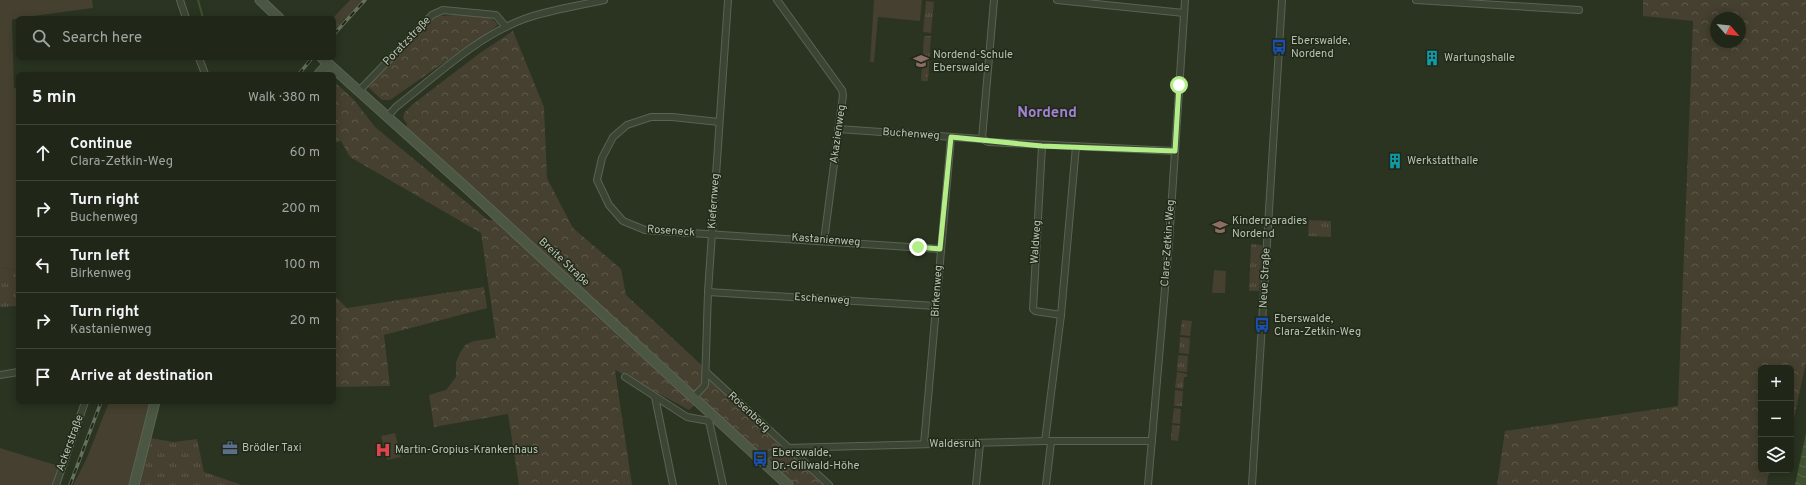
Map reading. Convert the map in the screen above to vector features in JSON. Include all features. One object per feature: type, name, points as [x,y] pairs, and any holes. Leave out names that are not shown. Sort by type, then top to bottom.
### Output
[{"type":"main road","points":[[260,0],[277,16]]},
{"type":"main road","points":[[320,72],[325,61]]},
{"type":"main road","name":"Breite Straße","points":[[325,61],[693,398],[711,418],[760,459],[788,485]]},
{"type":"main road","points":[[134,485],[154,404]]},
{"type":"street","points":[[180,0],[185,16]]},
{"type":"street","points":[[387,117],[396,107],[467,52],[506,27],[524,19],[604,0]]},
{"type":"street","name":"Kiefernweg","points":[[693,398],[705,385],[708,292],[728,0]]},
{"type":"street","name":"Akazienweg","points":[[777,0],[842,90],[843,95],[824,241]]},
{"type":"street","points":[[982,139],[994,0]]},
{"type":"street","points":[[1057,0],[1184,13]]},
{"type":"street","name":"Clara-Zetkin-Weg","points":[[1148,485],[1168,256],[1184,0]]},
{"type":"street","name":"Neue Straße","points":[[1252,485],[1282,0]]},
{"type":"street","points":[[1416,0],[1579,10]]},
{"type":"street","name":"Poratzstraße","points":[[359,91],[432,15],[443,10],[496,15],[506,27]]},
{"type":"street","points":[[201,60],[204,72]]},
{"type":"street","name":"Roseneck","points":[[712,234],[646,230],[632,226],[622,221],[609,205],[597,180],[602,158],[613,137],[627,126],[652,117],[672,117],[719,122]]},
{"type":"street","name":"Buchenweg","points":[[838,129],[982,139],[988,142],[1042,146],[1076,146],[1175,151]]},
{"type":"street","name":"Birkenweg","points":[[924,444],[951,137]]},
{"type":"street","name":"Waldweg","points":[[1042,146],[1032,309],[1035,312],[1061,315]]},
{"type":"street","points":[[1046,485],[1048,441],[1076,146]]},
{"type":"street","name":"Kastanienweg","points":[[712,234],[940,249]]},
{"type":"street","name":"Eschenweg","points":[[708,292],[936,306]]},
{"type":"street","points":[[0,375],[16,372]]},
{"type":"street","name":"Rosenberg","points":[[706,372],[829,485]]},
{"type":"street","points":[[625,377],[687,417],[711,418],[723,485]]},
{"type":"street","points":[[655,397],[673,485]]},
{"type":"street","name":"Ackerstraße","points":[[56,485],[84,404]]},
{"type":"street","name":"Waldesruh","points":[[760,459],[771,453],[788,448],[1048,441],[1152,441]]},
{"type":"street","points":[[976,485],[980,444]]},
{"type":"green space","points":[[0,0],[92,0],[93,8],[33,16],[16,16],[16,19],[12,20],[14,88],[16,88],[16,271],[0,267]]},
{"type":"green space","points":[[350,0],[363,0],[336,28],[335,16]]},
{"type":"green space","points":[[874,0],[922,0],[920,21],[878,17],[874,62],[870,62]]},
{"type":"green space","points":[[1643,0],[1806,0],[1806,362],[1794,419],[1794,365],[1758,365],[1758,473],[1770,473],[1768,476],[1767,485],[1497,485],[1505,431],[1678,406],[1693,21],[1643,16]]},
{"type":"green space","points":[[926,1],[934,2],[931,33],[923,32]]},
{"type":"green space","points":[[456,15],[485,17],[495,21],[498,25],[390,100],[382,100],[368,87],[432,20],[440,16]]},
{"type":"green space","points":[[513,31],[544,107],[547,178],[573,228],[621,269],[626,295],[831,485],[793,485],[406,127],[407,124],[403,118],[404,113],[413,104],[480,53]]},
{"type":"green space","points":[[924,36],[931,36],[928,81],[921,81]]},
{"type":"green space","points":[[336,84],[354,100],[375,127],[488,220],[495,220],[695,405],[689,410],[615,370],[632,485],[519,485],[508,414],[434,427],[429,395],[446,390],[456,377],[456,362],[465,345],[474,341],[496,338],[481,233],[350,157],[341,141],[336,142]]},
{"type":"green space","points":[[1309,220],[1331,221],[1331,237],[1308,236]]},
{"type":"green space","points":[[1251,244],[1262,245],[1259,291],[1249,291]]},
{"type":"green space","points":[[0,267],[16,271],[16,306],[0,307]]},
{"type":"green space","points":[[1214,270],[1226,271],[1225,293],[1212,293]]},
{"type":"green space","points":[[484,287],[487,308],[384,335],[390,386],[336,387],[336,297],[347,308]]},
{"type":"green space","points":[[1182,320],[1192,321],[1190,336],[1180,335]]},
{"type":"green space","points":[[1180,337],[1190,338],[1189,354],[1179,353]]},
{"type":"green space","points":[[1178,355],[1188,356],[1187,372],[1177,371]]},
{"type":"green space","points":[[1177,372],[1187,374],[1187,377],[1184,377],[1183,389],[1175,388]]},
{"type":"green space","points":[[1175,390],[1183,391],[1182,406],[1174,406]]},
{"type":"green space","points":[[108,404],[150,404],[130,485],[73,485],[86,460]]},
{"type":"green space","points":[[1174,408],[1181,409],[1180,424],[1172,423]]},
{"type":"green space","points":[[1172,425],[1180,426],[1178,441],[1171,440]]},
{"type":"green space","points":[[395,433],[401,457],[387,460],[381,436]]},
{"type":"green space","points":[[150,438],[174,442],[197,439],[204,472],[242,485],[138,485]]},
{"type":"green space","points":[[0,448],[59,466],[53,485],[0,485]]},
{"type":"water","points":[[1806,433],[1806,485],[1795,485]]},
{"type":"waterway","points":[[198,0],[202,16]]},
{"type":"railway","points":[[336,32],[365,0]]},
{"type":"railway","points":[[301,72],[310,60]]},
{"type":"railway","points":[[70,485],[100,404]]},
{"type":"place","name":"Eberswalde, Nordend","points":[[1279,47]]},
{"type":"place","name":"Wartungshalle","points":[[1432,58]]},
{"type":"place","name":"Nordend-Schule Eberswalde","points":[[921,61]]},
{"type":"place","name":"Werkstatthalle","points":[[1395,161]]},
{"type":"place","name":"Kinderparadies Nordend","points":[[1220,227]]},
{"type":"place","name":"Eberswalde, Clara-Zetkin-Weg","points":[[1262,325]]},
{"type":"place","name":"Brödler Taxi","points":[[230,448]]},
{"type":"place","name":"Martin-Gropius-Krankenhaus","points":[[383,450]]},
{"type":"place","name":"Eberswalde, Dr.-Gillwald-Höhe","points":[[760,459]]},
{"type":"district","name":"Nordend","points":[[1047,113]]},
{"type":"route","points":[[918,247],[940,249],[951,137],[982,139],[988,142],[1042,146],[1076,146],[1175,151],[1179,85]]}]
